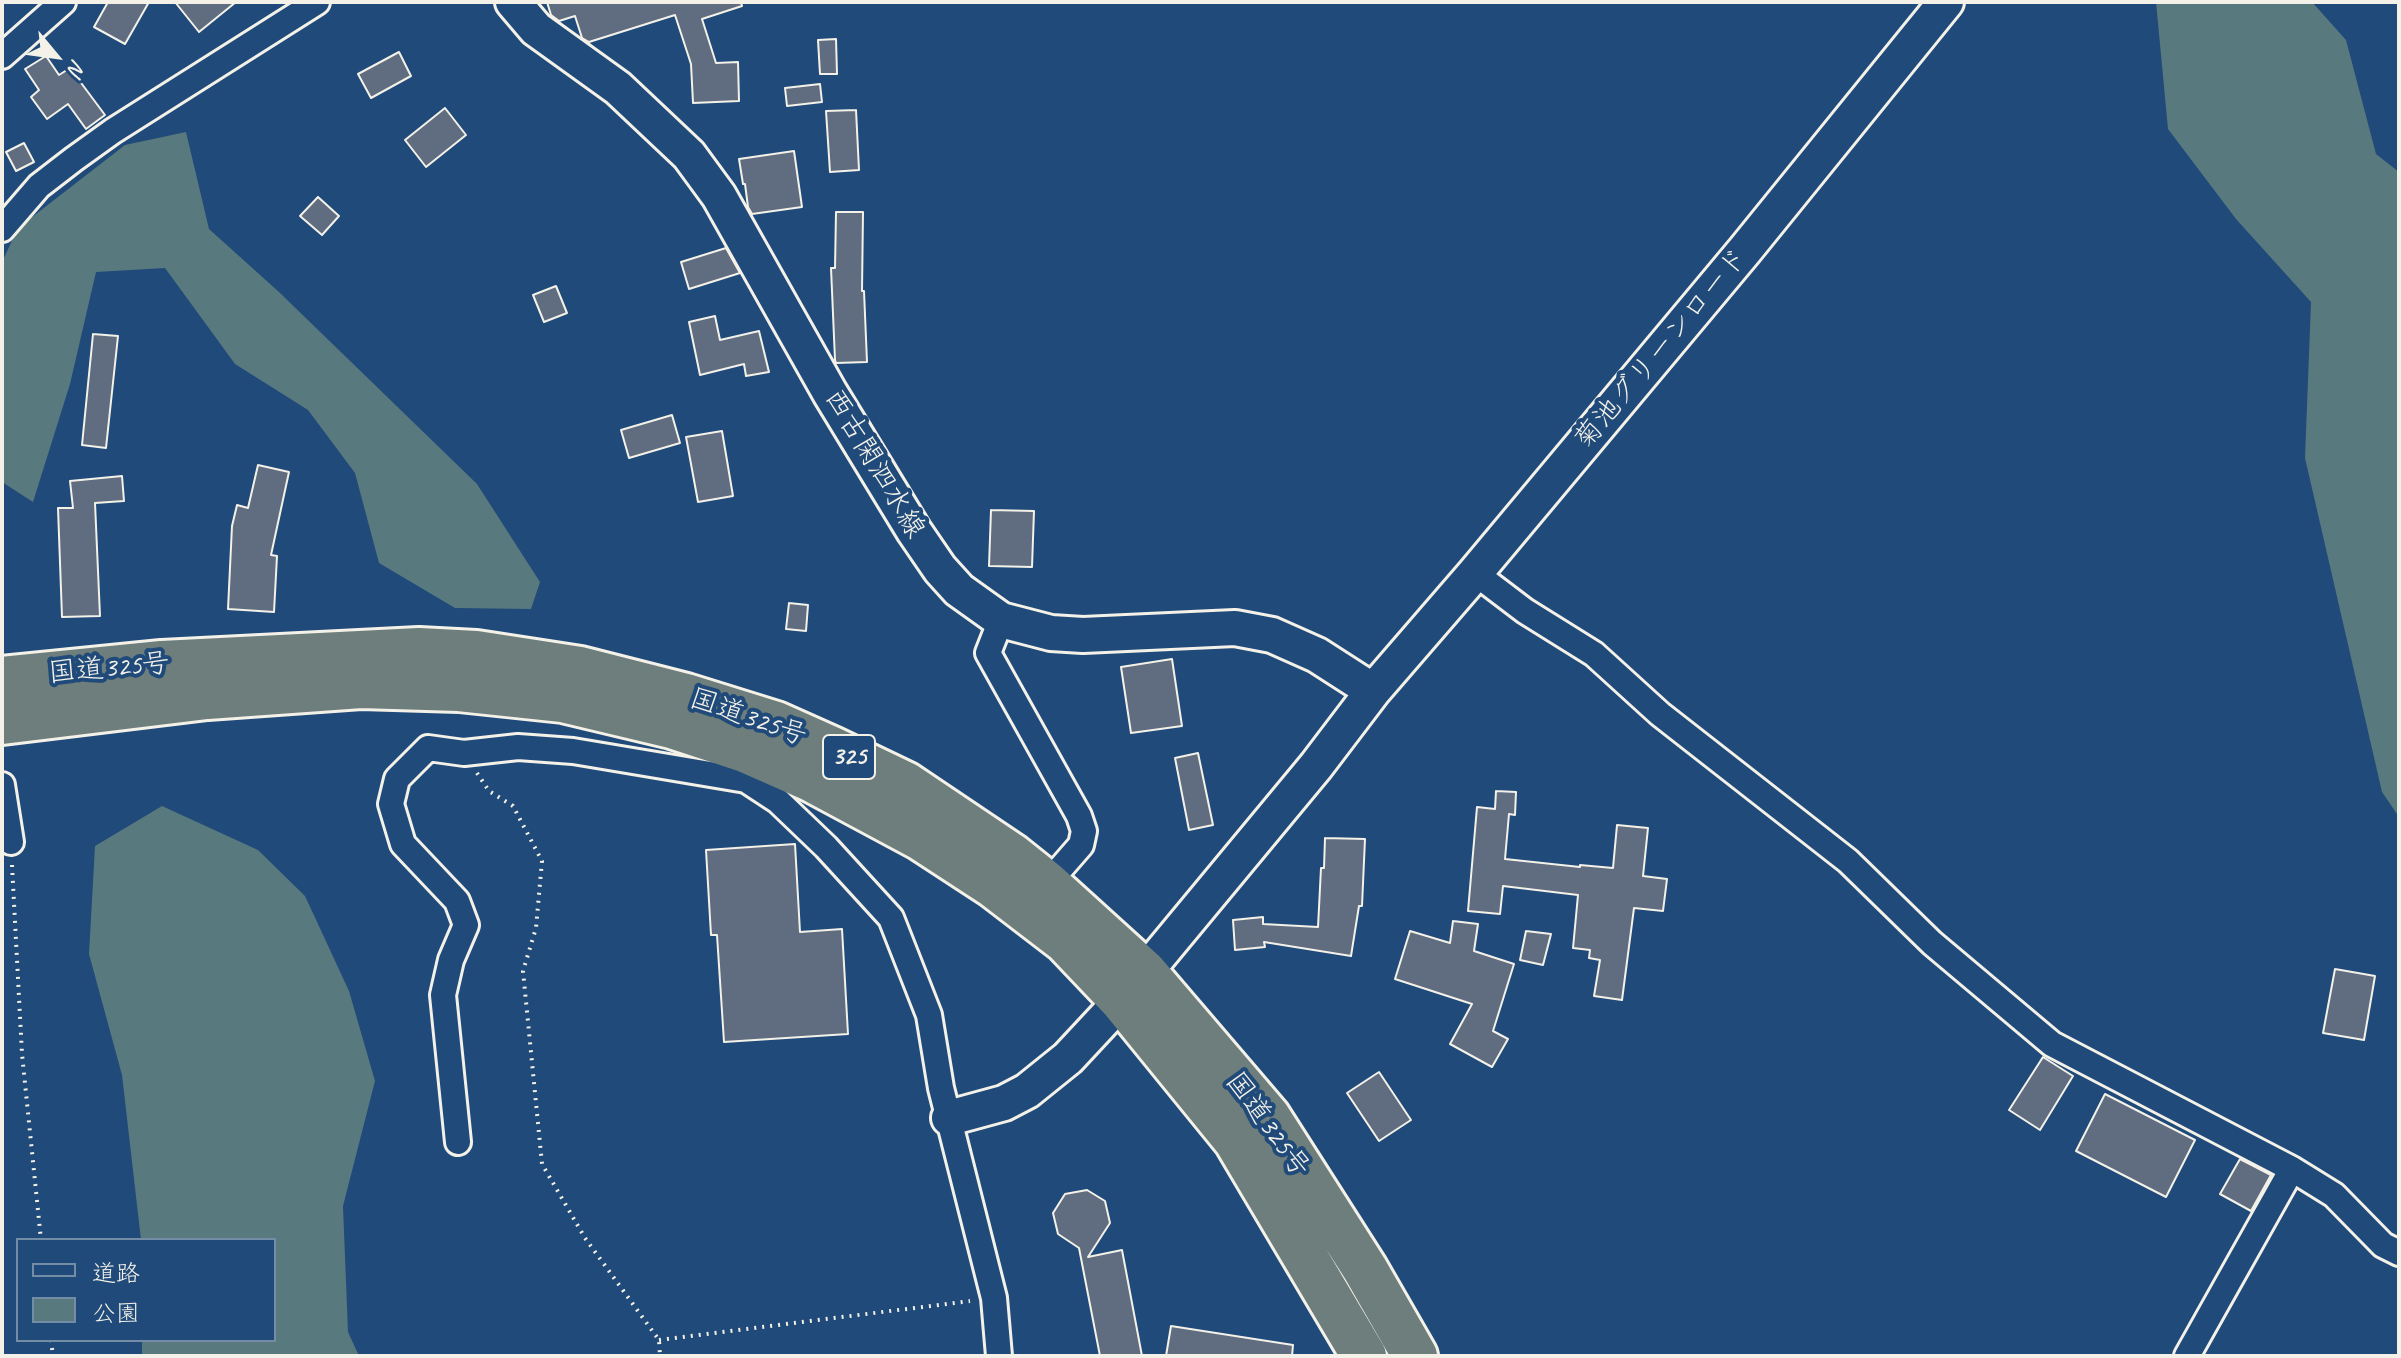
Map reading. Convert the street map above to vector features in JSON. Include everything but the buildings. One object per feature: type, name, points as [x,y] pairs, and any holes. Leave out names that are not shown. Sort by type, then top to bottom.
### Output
[{"type":"highway","name":"国道325号","points":[[15,677],[162,663],[419,650],[476,653],[580,669],[686,696],[776,724],[905,784],[942,807],[1047,884],[1133,986],[1268,1117],[1365,1269],[1415,1356]]},
{"type":"highway","name":"国道325号","points":[[15,720],[207,697],[361,686],[459,689],[563,700],[672,726],[745,750],[811,779],[921,838],[993,885],[1066,941],[1133,986],[1236,1140],[1364,1356]]},
{"type":"main road","name":"西古閑泗水線","points":[[513,2],[536,29],[618,88],[689,155],[719,196],[830,393],[914,531],[959,590],[1001,620],[1051,633],[1083,635],[1235,628],[1272,635],[1317,655],[1373,691]]},
{"type":"main road","name":"菊池グリーンロード","points":[[949,1118],[1004,1103],[1027,1091],[1068,1058],[1133,986],[1316,766],[1373,691],[1745,250],[1931,7]]},
{"type":"street","points":[[2,56],[63,2]]},
{"type":"street","points":[[2,229],[39,186],[74,159],[317,2]]},
{"type":"street","points":[[1475,573],[1525,611],[1594,654],[1660,714],[1848,861],[1932,943],[2052,1044],[2292,1169],[2334,1195],[2383,1245],[2399,1253]]},
{"type":"street","points":[[1001,620],[988,653],[1079,816],[1084,831],[1081,845],[1047,884]]},
{"type":"street","points":[[458,1142],[443,995],[451,960],[466,925],[457,901],[403,844],[391,804],[397,779],[428,748],[464,753],[518,747],[573,751],[746,780],[778,801],[826,847],[891,918],[929,1015],[941,1088],[994,1298],[999,1356]]},
{"type":"street","points":[[2,785],[11,842]]},
{"type":"street","points":[[2187,1356],[2292,1169]]},
{"type":"path","points":[[464,753],[489,791],[513,806],[542,861],[536,928],[523,971],[542,1164],[585,1238],[659,1340],[660,1356]]},
{"type":"path","points":[[11,842],[22,1054],[41,1238]]},
{"type":"path","points":[[659,1340],[994,1298]]},
{"type":"green space","points":[[2156,2],[2312,2],[2346,40],[2376,154],[2399,172],[2399,817],[2382,792],[2305,458],[2311,302],[2236,219],[2168,129]]},
{"type":"green space","points":[[186,132],[209,229],[279,292],[477,484],[540,582],[531,609],[455,608],[379,563],[355,473],[308,410],[235,364],[165,268],[96,272],[70,384],[33,502],[2,482],[2,262],[18,228],[125,145]]},
{"type":"green space","points":[[162,806],[258,850],[305,896],[349,991],[375,1081],[343,1206],[348,1332],[359,1356],[142,1356],[142,1342],[276,1342],[276,1238],[141,1238],[122,1075],[89,954],[95,846]]}]
